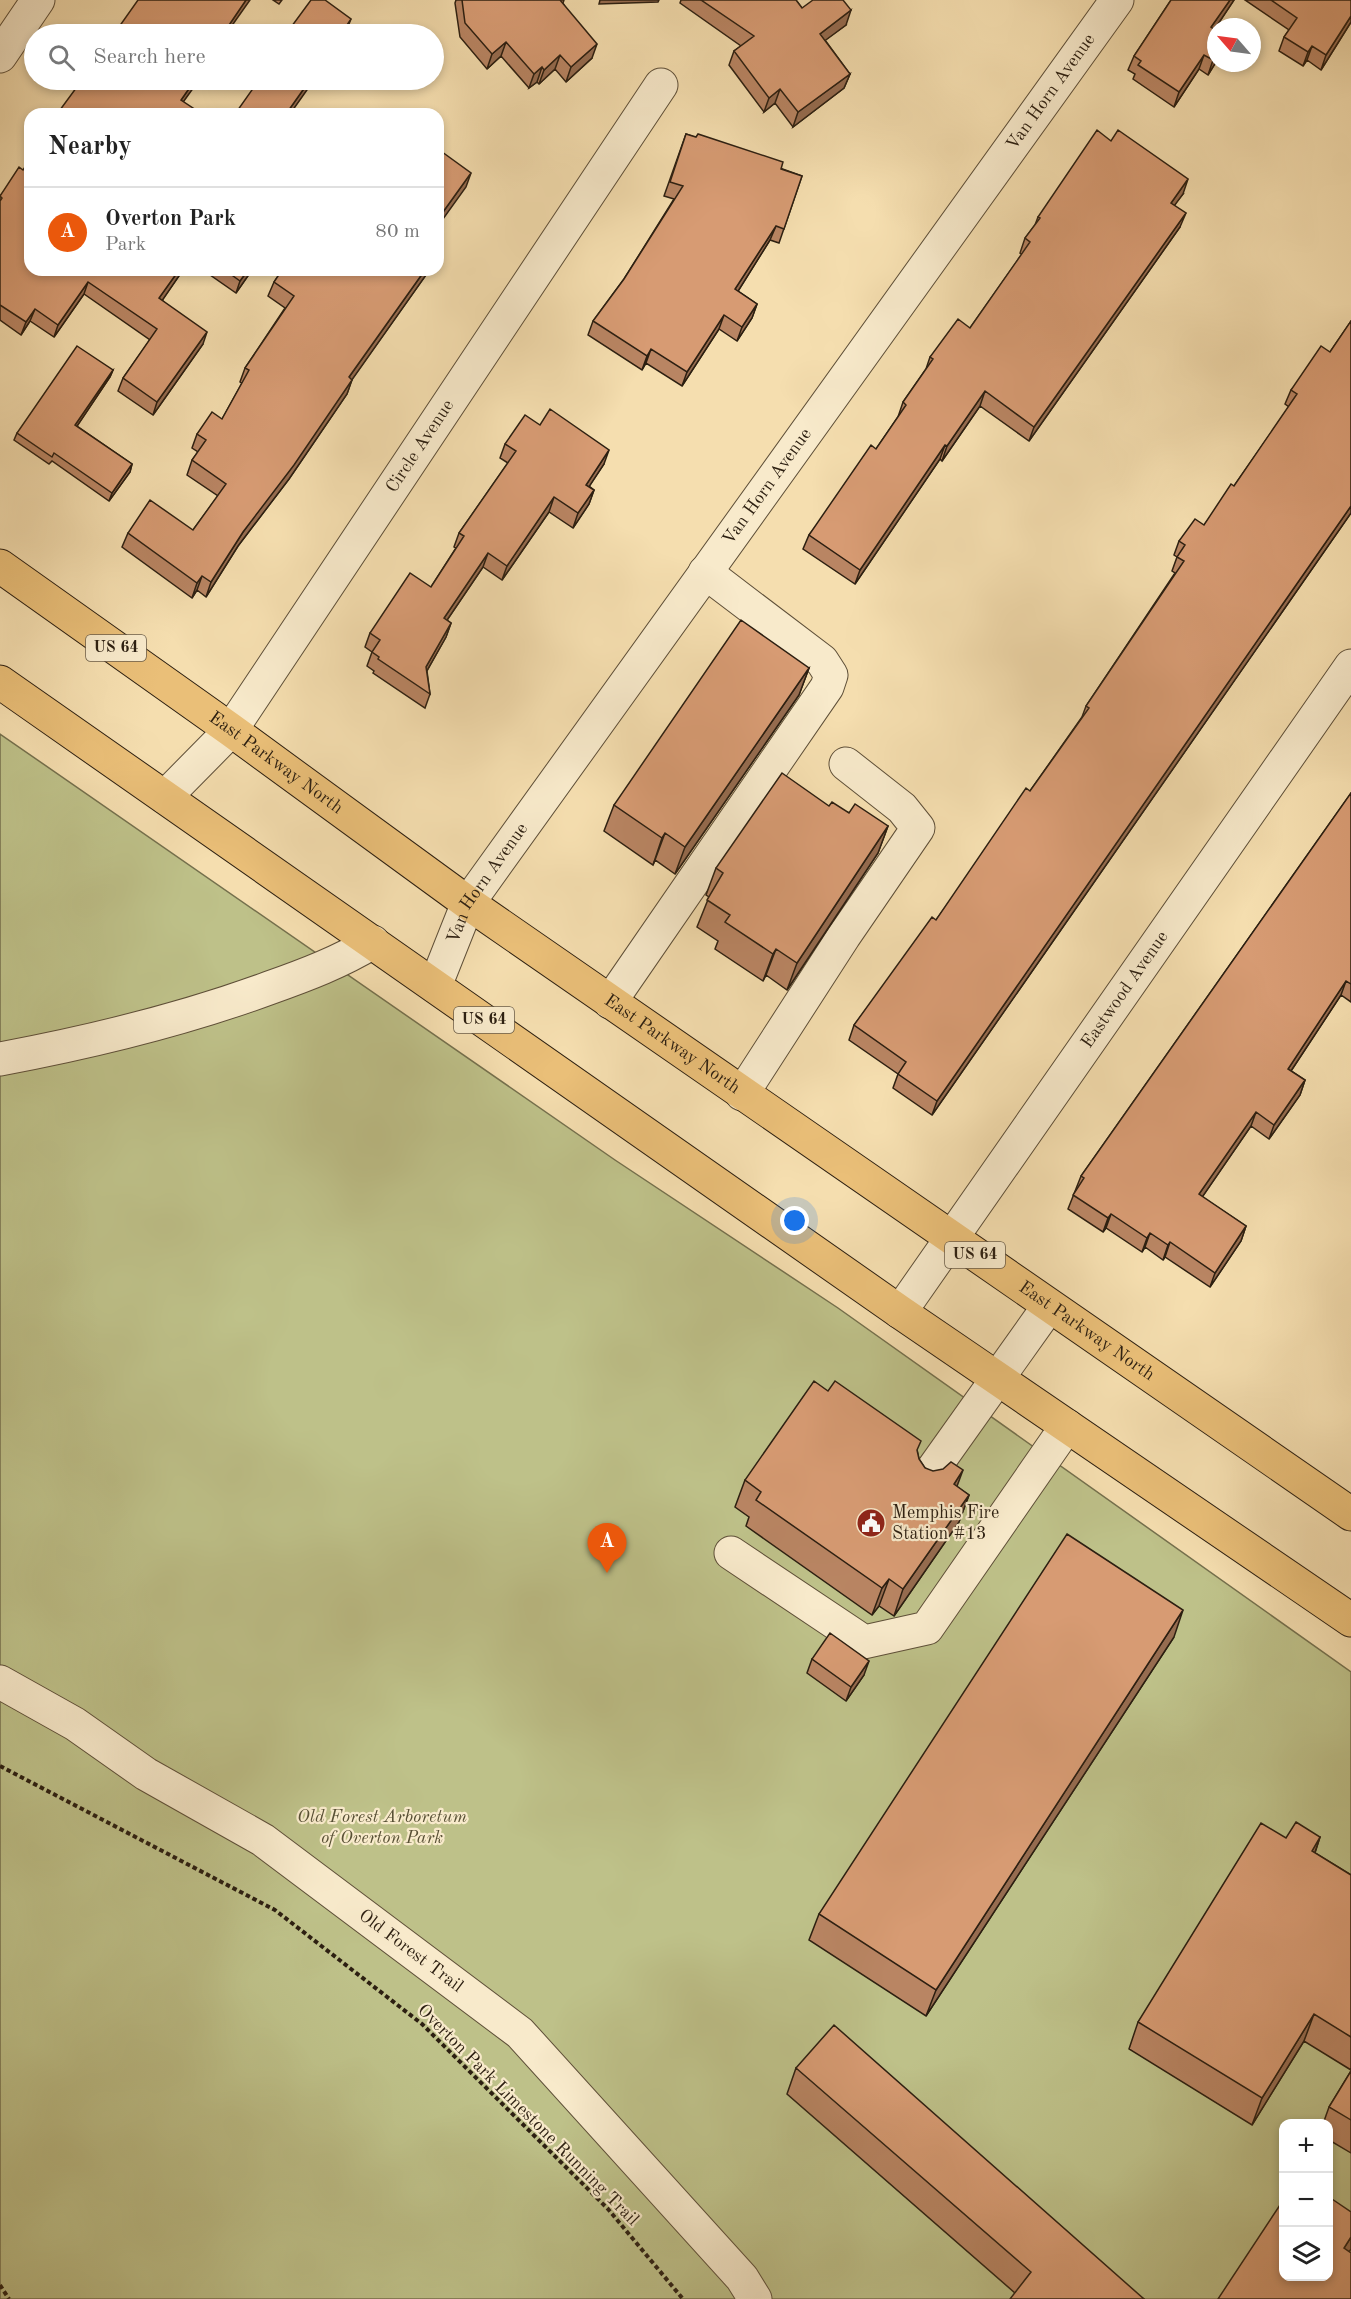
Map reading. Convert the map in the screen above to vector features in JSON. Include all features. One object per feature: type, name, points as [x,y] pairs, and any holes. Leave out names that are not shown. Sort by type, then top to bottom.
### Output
[{"type":"main road","name":"East Parkway North","points":[[0,567],[231,730],[468,903],[1351,1514]]},
{"type":"main road","name":"US 64","points":[[0,682],[900,1312],[1351,1620]]},
{"type":"street","points":[[0,56],[38,0]]},
{"type":"street","name":"Van Horn Avenue","points":[[435,986],[468,903],[1117,0]]},
{"type":"street","name":"Circle Avenue","points":[[165,797],[231,730],[661,85]]},
{"type":"street","points":[[610,1002],[827,687],[831,675],[822,662],[705,572]]},
{"type":"street","name":"Eastwood Avenue","points":[[900,1312],[1351,666]]},
{"type":"street","points":[[742,1094],[844,936],[918,828],[902,808],[846,764]]},
{"type":"street","points":[[0,1059],[65,1047],[212,1009],[340,962],[373,942]]},
{"type":"street","points":[[926,1479],[1049,1306]]},
{"type":"street","points":[[731,1553],[864,1642],[927,1628],[1067,1426]]},
{"type":"street","name":"Old Forest Trail","points":[[0,1682],[75,1724],[146,1774],[263,1840],[520,2033],[742,2278],[755,2299]]},
{"type":"path","name":"Overton Park Limestone Running Trail","points":[[0,1766],[275,1910],[376,1988],[422,2024],[608,2209],[683,2299]]},
{"type":"path","points":[[0,2285],[9,2299]]},
{"type":"green space","name":"Old Forest Arboretum of Overton Park","points":[[0,734],[615,1160],[838,1308],[1351,1672],[1351,2299],[0,2299]]},
{"type":"building","points":[[138,0],[246,0],[230,24],[121,24]]},
{"type":"building","points":[[311,0],[325,0],[351,19],[348,24],[293,24]]},
{"type":"building","points":[[462,0],[560,0],[597,44],[571,67],[560,55],[544,70],[542,67],[534,74],[506,42],[492,54],[465,23]]},
{"type":"building","points":[[701,0],[796,0],[802,8],[813,0],[843,0],[851,10],[820,34],[850,74],[798,112],[780,89],[769,98],[734,51],[754,36]]},
{"type":"building","points":[[1171,0],[1230,0],[1217,18],[1207,18],[1207,57],[1204,55],[1179,92],[1138,65],[1141,61],[1134,56]]},
{"type":"building","points":[[1271,0],[1351,0],[1351,16],[1326,55],[1312,46],[1308,52],[1284,37],[1297,18]]},
{"type":"building","points":[[75,90],[188,90],[181,100],[193,108],[61,108]]},
{"type":"building","points":[[252,90],[303,90],[290,108],[239,108]]},
{"type":"building","points":[[1097,130],[1111,141],[1118,130],[1188,179],[1171,203],[1186,213],[1034,427],[985,391],[947,446],[945,445],[860,570],[809,535],[871,445],[876,449],[906,405],[903,402],[933,359],[930,357],[958,319],[970,328],[1030,242],[1025,238]]},
{"type":"building","points":[[686,134],[696,137],[698,134],[783,162],[781,169],[802,176],[784,229],[776,226],[735,289],[757,304],[742,327],[724,315],[687,372],[651,349],[647,356],[593,321],[624,279],[683,186],[670,182]]},
{"type":"building","points":[[444,153],[471,173],[444,211]]},
{"type":"building","points":[[19,167],[23,170],[24,276],[175,276],[159,298],[207,332],[157,402],[123,378],[157,329],[88,282],[58,325],[35,309],[26,322],[0,305],[0,201],[2,198],[0,196]]},
{"type":"building","points":[[233,276],[244,276],[240,281]]},
{"type":"building","points":[[278,276],[421,276],[349,377],[352,380],[294,465],[243,532],[211,582],[202,576],[197,583],[128,533],[150,500],[193,530],[226,484],[192,460],[206,440],[197,434],[212,412],[222,419],[249,370],[245,368],[294,296],[274,282]]},
{"type":"building","points":[[1351,321],[1351,506],[937,1101],[898,1074],[906,1062],[854,1025],[932,917],[936,920],[1026,788],[1030,791],[1089,708],[1086,706],[1184,561],[1177,557],[1185,545],[1179,541],[1195,519],[1204,525],[1231,484],[1234,486],[1297,394],[1291,390],[1321,346],[1330,352]]},
{"type":"building","points":[[77,346],[113,370],[75,425],[132,464],[112,493],[54,453],[52,457],[17,433]]},
{"type":"building","points":[[550,409],[609,450],[586,485],[594,490],[578,513],[554,497],[507,566],[488,553],[444,618],[451,623],[426,667],[430,694],[378,659],[379,657],[372,652],[380,640],[370,633],[410,573],[431,587],[464,536],[459,533],[516,451],[505,444],[525,415],[540,425]]},
{"type":"building","points":[[741,620],[809,668],[685,847],[665,833],[662,838],[614,805]]},
{"type":"building","points":[[782,773],[829,806],[832,802],[849,813],[855,804],[888,826],[797,963],[776,949],[773,954],[725,922],[730,915],[707,900],[723,873],[716,868]]},
{"type":"building","points":[[1351,793],[1351,984],[1346,981],[1288,1069],[1305,1080],[1274,1125],[1256,1112],[1199,1194],[1246,1226],[1215,1273],[1170,1242],[1168,1245],[1150,1233],[1147,1238],[1111,1214],[1108,1218],[1073,1195],[1084,1178],[1081,1176]]},
{"type":"building","points":[[814,1381],[828,1391],[835,1381],[921,1441],[917,1450],[919,1459],[925,1468],[933,1471],[943,1469],[951,1462],[963,1470],[954,1484],[969,1495],[903,1589],[889,1579],[882,1588],[756,1500],[761,1492],[745,1480]]},
{"type":"building","points":[[1067,1534],[1183,1610],[936,1990],[819,1914]]},
{"type":"building","points":[[830,1633],[869,1661],[851,1687],[812,1659]]},
{"type":"building","points":[[1296,1822],[1320,1837],[1312,1851],[1351,1875],[1351,2037],[1314,2014],[1262,2098],[1138,2022],[1261,1823],[1286,1838]]},
{"type":"building","points":[[834,2025],[1144,2299],[1010,2299],[1031,2272],[796,2068]]},
{"type":"building","points":[[1351,2071],[1351,2120],[1329,2107]]},
{"type":"building","points":[[1333,2200],[1351,2212],[1351,2237],[1344,2248],[1351,2253],[1351,2299],[1218,2299],[1279,2207],[1279,2281],[1333,2281]]},
{"type":"place","name":"Memphis Fire Station #13","points":[[871,1523]]},
{"type":"place","name":"Overton Park","points":[[607,1573]]}]
